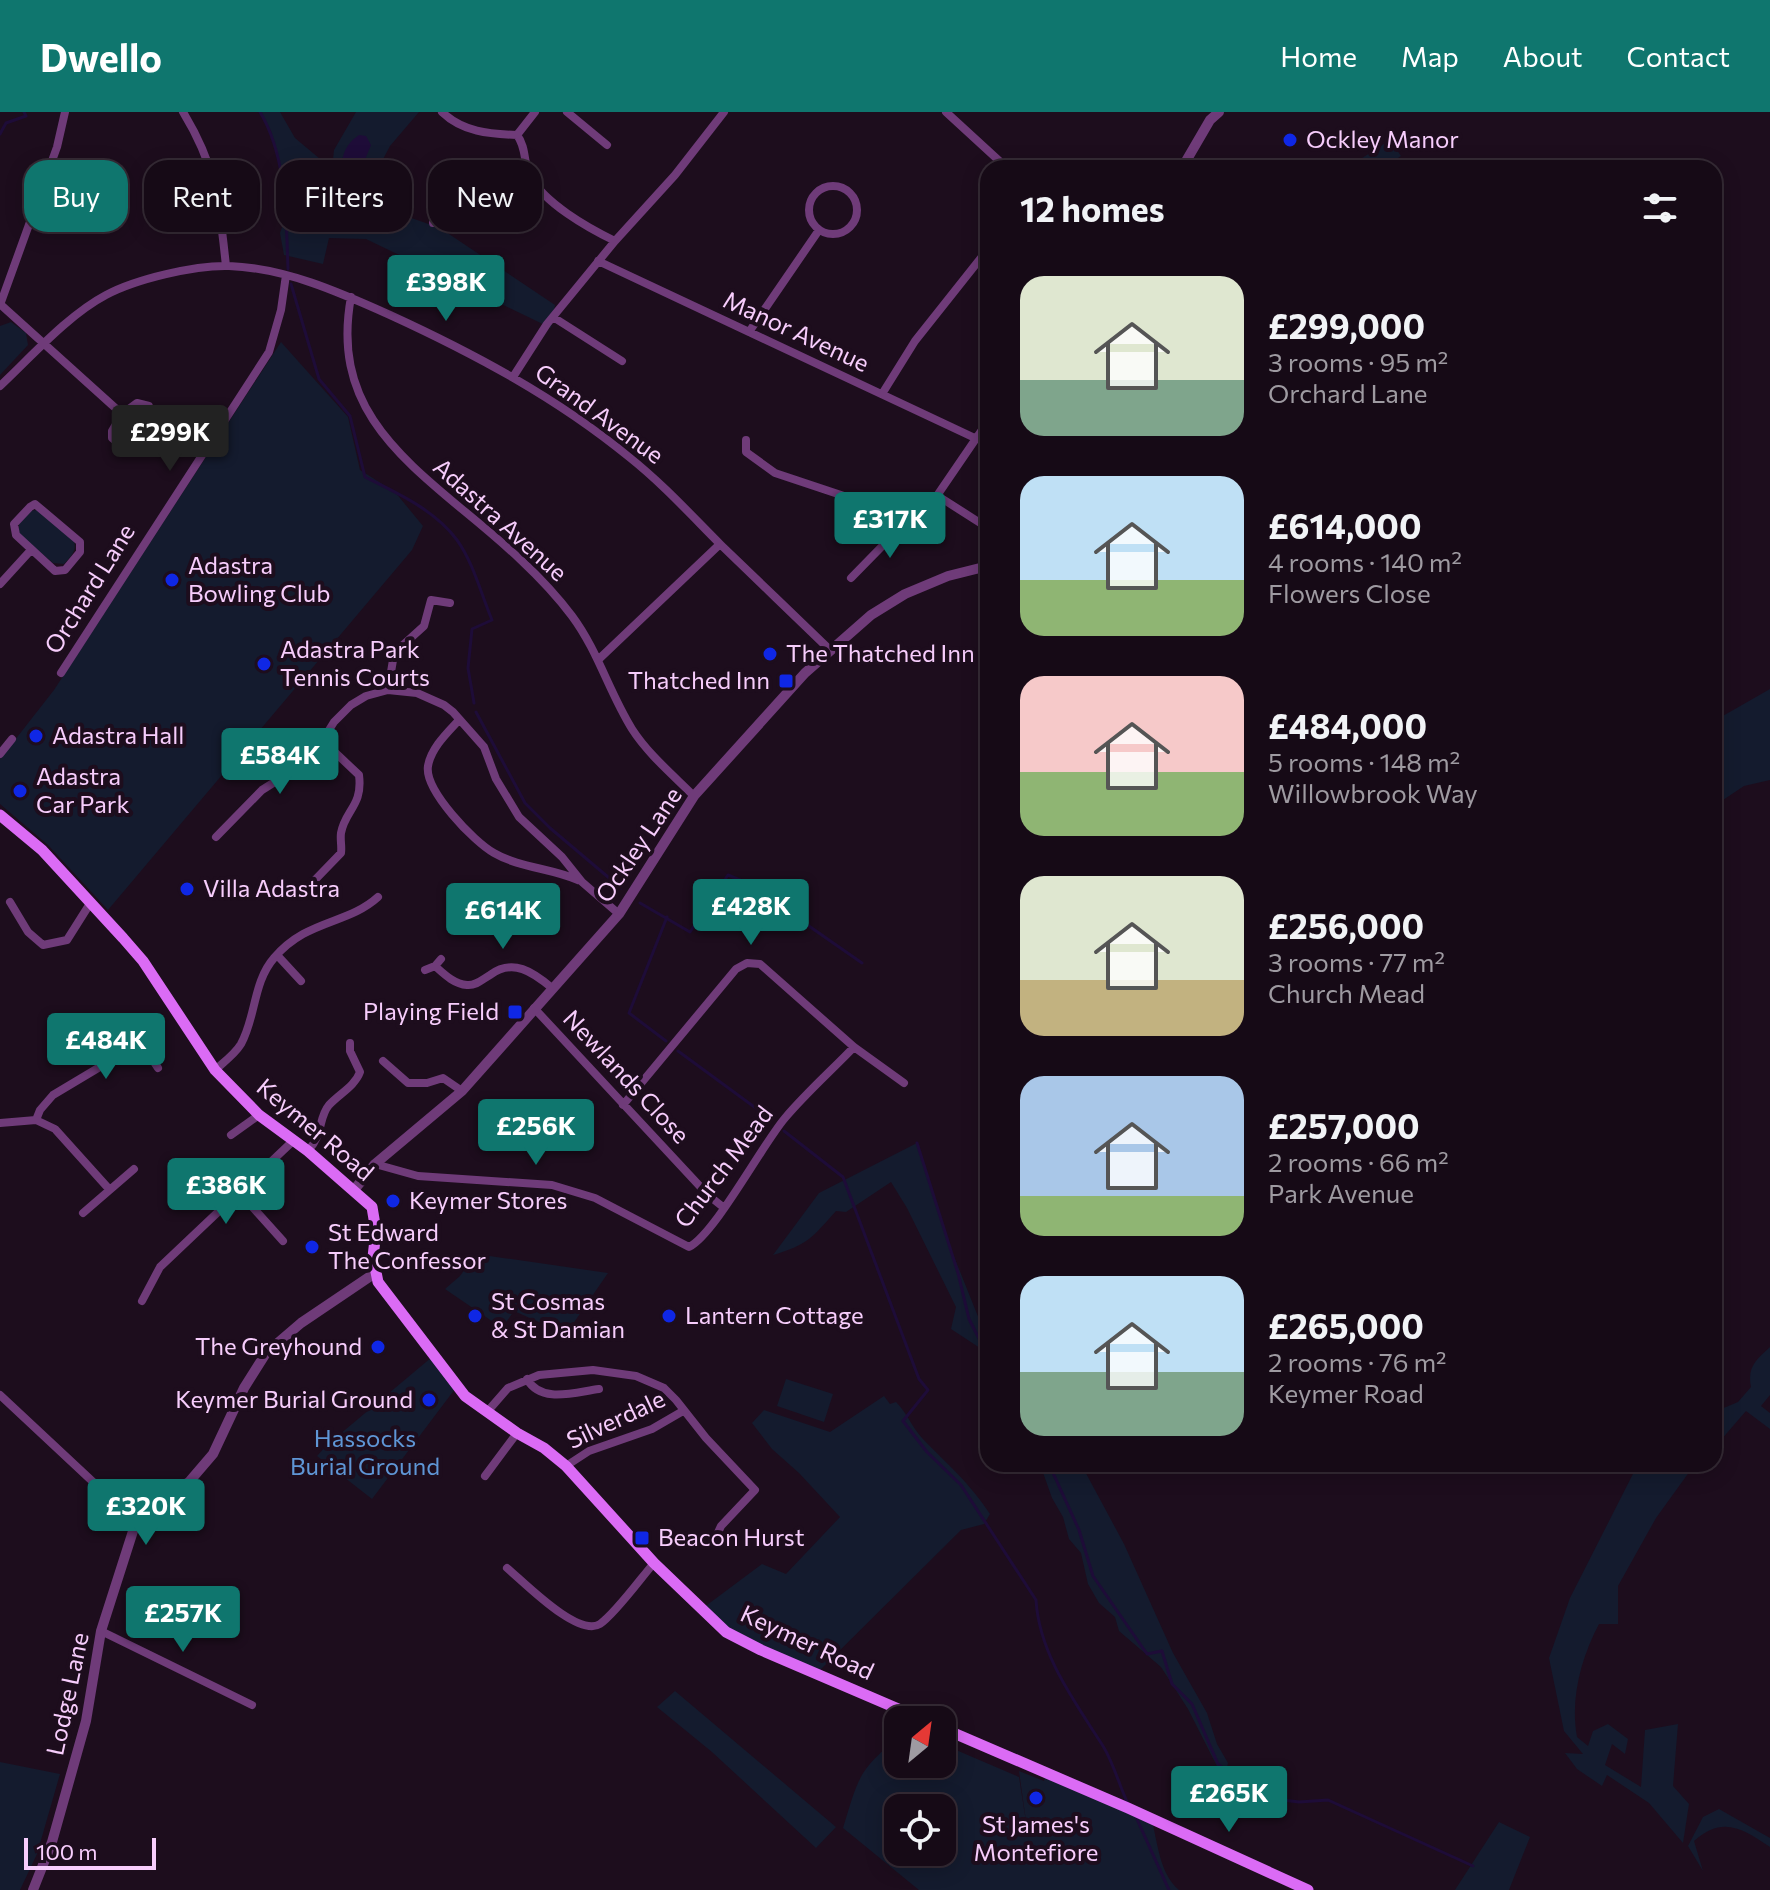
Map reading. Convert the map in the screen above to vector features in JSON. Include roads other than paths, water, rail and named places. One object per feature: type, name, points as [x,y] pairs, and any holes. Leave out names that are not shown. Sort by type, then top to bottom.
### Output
[{"type":"main road","name":"Keymer Road","points":[[0,815],[42,850],[143,961],[215,1070],[259,1115],[308,1151],[372,1207],[376,1231],[373,1257],[378,1282],[465,1396],[566,1466],[654,1563],[726,1632],[892,1706]]},
{"type":"main road","points":[[956,1734],[1132,1809],[1308,1890]]},
{"type":"street","points":[[65,112],[57,147],[0,305],[122,414]]},
{"type":"street","points":[[183,112],[202,142],[218,189],[226,266]]},
{"type":"street","points":[[442,112],[449,119],[481,134],[517,135]]},
{"type":"street","points":[[517,135],[535,112]]},
{"type":"street","points":[[567,112],[607,145]]},
{"type":"street","points":[[513,377],[553,317],[615,241],[670,182],[724,112]]},
{"type":"street","points":[[946,112],[998,160]]},
{"type":"street","points":[[1187,160],[1210,120],[1219,112]]},
{"type":"street","points":[[517,135],[524,144],[527,160]]},
{"type":"street","points":[[839,186],[846,189],[856,202],[857,217],[853,224],[841,233],[819,230],[810,216],[811,200],[822,188],[839,186]]},
{"type":"street","points":[[542,191],[571,216],[615,241]]},
{"type":"street","points":[[749,332],[819,230]]},
{"type":"street","points":[[882,394],[915,341],[980,259]]},
{"type":"street","name":"Manor Avenue","points":[[598,261],[977,439]]},
{"type":"street","name":"Grand Avenue","points":[[0,386],[105,296],[137,283],[181,272],[226,266],[286,275],[351,297],[445,340],[513,377],[595,430],[664,487],[830,650]]},
{"type":"street","name":"Orchard Lane","points":[[61,673],[269,352],[281,310],[286,275]]},
{"type":"street","name":"Adastra Avenue","points":[[351,297],[345,326],[348,354],[360,397],[376,424],[407,462],[537,576],[570,614],[599,659],[633,731],[694,796]]},
{"type":"street","points":[[553,317],[622,361]]},
{"type":"street","points":[[137,403],[149,406],[152,412],[151,417],[124,444],[112,438],[112,431],[122,414],[137,403]]},
{"type":"street","points":[[746,440],[746,452],[775,473],[853,499],[911,526],[919,522],[980,434]]},
{"type":"street","points":[[938,496],[980,523]]},
{"type":"street","points":[[35,504],[80,542],[81,547],[80,552],[60,571],[55,571],[31,550],[13,529],[14,524],[35,504]]},
{"type":"street","points":[[851,578],[897,531],[900,523]]},
{"type":"street","points":[[599,659],[720,544]]},
{"type":"street","points":[[0,584],[31,550]]},
{"type":"street","name":"Ockley Lane","points":[[354,1190],[375,1164],[462,1091],[619,914],[694,796],[777,703],[830,650],[871,615],[905,594],[948,576],[980,568]]},
{"type":"street","points":[[420,597],[450,603]]},
{"type":"street","points":[[388,690],[393,660],[403,645],[424,626],[431,600]]},
{"type":"street","points":[[216,837],[252,798],[276,780],[302,767],[324,742],[334,722],[351,705],[366,696],[388,690],[417,693],[444,705],[484,747],[496,779],[519,817],[562,857],[582,882],[619,914]]},
{"type":"street","points":[[459,720],[444,737],[428,765],[428,776],[447,808],[476,840],[494,853],[515,863],[582,882]]},
{"type":"street","points":[[0,754],[12,739]]},
{"type":"street","points":[[311,884],[341,853],[341,830],[357,802],[360,782],[359,775],[324,742]]},
{"type":"street","points":[[215,1070],[239,1047],[248,1029],[261,981],[277,955],[296,936],[366,908],[378,897]]},
{"type":"street","points":[[10,902],[28,932],[43,945],[67,940],[91,902]]},
{"type":"street","points":[[277,955],[301,981]]},
{"type":"street","points":[[425,970],[438,963],[450,980],[468,985],[479,983],[504,967],[519,967],[552,988]]},
{"type":"street","points":[[623,1105],[736,969],[747,963],[760,964],[854,1047],[904,1083]]},
{"type":"street","name":"Newlands Close","points":[[534,1008],[708,1195],[723,1207]]},
{"type":"street","points":[[36,1120],[53,1095],[160,1031]]},
{"type":"street","points":[[141,1042],[158,1068]]},
{"type":"street","points":[[308,1151],[321,1131],[327,1107],[357,1079],[360,1072],[350,1051],[350,1043]]},
{"type":"street","name":"Church Mead","points":[[375,1164],[418,1176],[552,1185],[595,1198],[689,1247],[696,1243],[723,1207],[784,1119],[854,1047]]},
{"type":"street","points":[[383,1061],[408,1083],[427,1083],[443,1078],[462,1091]]},
{"type":"street","points":[[231,1135],[259,1115]]},
{"type":"street","points":[[0,1123],[36,1120],[55,1129],[109,1189]]},
{"type":"street","points":[[142,1301],[160,1267],[294,1140]]},
{"type":"street","points":[[83,1213],[134,1169]]},
{"type":"street","points":[[239,1192],[283,1241]]},
{"type":"street","points":[[0,1395],[137,1523],[147,1510],[189,1482],[207,1462],[228,1428],[254,1370],[266,1353],[301,1323],[375,1273]]},
{"type":"street","points":[[487,1412],[508,1388],[527,1379],[562,1372],[593,1370],[636,1376],[664,1388],[755,1490],[721,1526],[715,1539]]},
{"type":"street","points":[[527,1379],[531,1388],[551,1395],[599,1389]]},
{"type":"street","name":"Silverdale","points":[[566,1466],[600,1446],[652,1429],[683,1411]]},
{"type":"street","points":[[485,1476],[517,1433]]},
{"type":"street","name":"Lodge Lane","points":[[33,1890],[52,1842],[86,1721],[101,1631],[137,1523]]},
{"type":"street","points":[[507,1568],[570,1620],[586,1627],[602,1623],[654,1563]]},
{"type":"street","points":[[101,1631],[252,1705]]},
{"type":"waterway","points":[[0,134],[6,123],[26,116],[24,112]]},
{"type":"waterway","points":[[260,112],[269,130],[280,168],[288,269]]},
{"type":"waterway","points":[[291,284],[319,379],[350,416],[365,477],[415,503],[438,520],[457,540],[473,569],[492,620],[472,629],[468,668],[474,703]]},
{"type":"waterway","points":[[476,712],[525,803],[621,888]]},
{"type":"waterway","points":[[640,903],[690,932],[728,875],[747,883],[862,963]]},
{"type":"waterway","points":[[666,1041],[629,1013],[667,917]]},
{"type":"waterway","points":[[678,1051],[772,1120]]},
{"type":"waterway","points":[[784,1131],[843,1177],[919,1379],[928,1390],[903,1421],[927,1452],[961,1485],[1036,1600],[1051,1658],[1070,1695],[1107,1753],[1128,1804]]},
{"type":"waterway","points":[[917,1143],[958,1273],[969,1319],[980,1340]]},
{"type":"waterway","points":[[1053,1472],[1079,1530],[1093,1576],[1147,1654],[1162,1651],[1172,1684],[1192,1704],[1218,1764],[1241,1783],[1267,1798],[1299,1802],[1328,1800],[1473,1866]]},
{"type":"waterway","points":[[1136,1817],[1169,1890]]},
{"type":"place","name":"Ockley Manor","points":[[1290,140]]},
{"type":"place","name":"Adastra Bowling Club","points":[[172,580]]},
{"type":"place","name":"The Thatched Inn","points":[[770,654]]},
{"type":"place","name":"Adastra Park Tennis Courts","points":[[264,664]]},
{"type":"place","name":"Thatched Inn","points":[[786,681]]},
{"type":"place","name":"Adastra Hall","points":[[36,736]]},
{"type":"place","name":"Adastra Car Park","points":[[20,791]]},
{"type":"place","name":"Villa Adastra","points":[[187,889]]},
{"type":"place","name":"Playing Field","points":[[515,1012]]},
{"type":"place","name":"Keymer Stores","points":[[393,1201]]},
{"type":"place","name":"St Edward The Confessor","points":[[312,1247]]},
{"type":"place","name":"St Cosmas & St Damian","points":[[475,1316]]},
{"type":"place","name":"Lantern Cottage","points":[[669,1316]]},
{"type":"place","name":"The Greyhound","points":[[378,1347]]},
{"type":"place","name":"Keymer Burial Ground","points":[[429,1400]]},
{"type":"place","name":"Beacon Hurst","points":[[642,1538]]},
{"type":"place","name":"St James's Montefiore","points":[[1036,1798]]},
{"type":"park label","name":"Hassocks Burial Ground","points":[[365,1453]]}]
